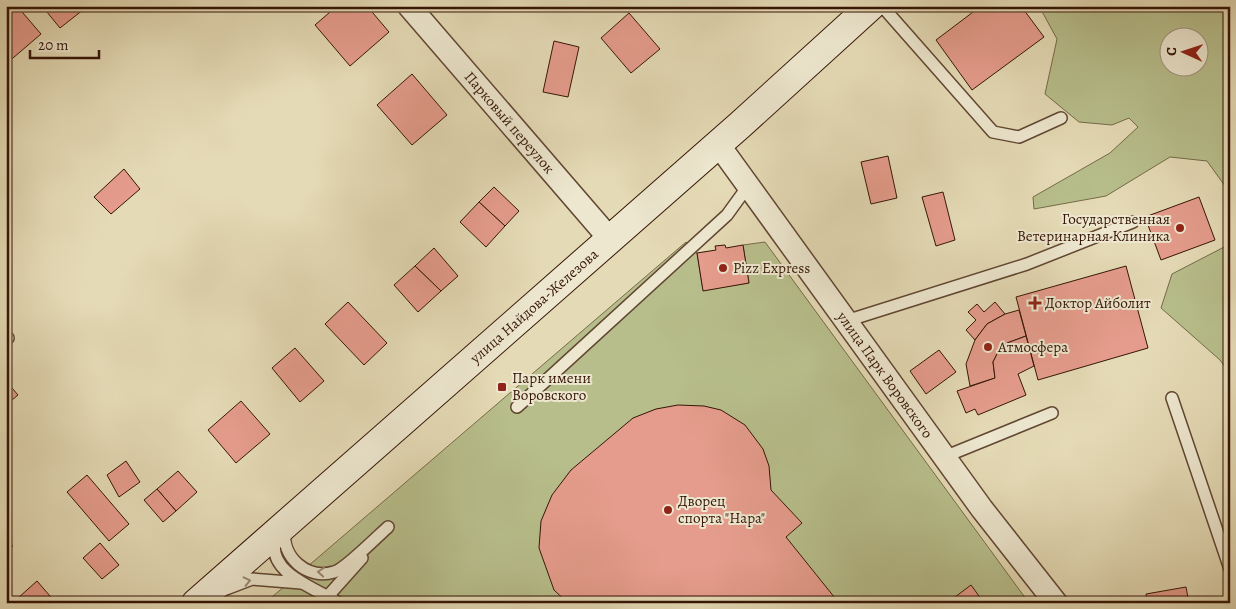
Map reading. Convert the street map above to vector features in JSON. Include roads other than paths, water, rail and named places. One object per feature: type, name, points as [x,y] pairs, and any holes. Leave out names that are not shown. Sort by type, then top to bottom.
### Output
[{"type":"main road","name":"улица Найдова-Железова","points":[[196,603],[718,144],[871,6]]},
{"type":"street","name":"Парковый переулок","points":[[409,6],[610,239]]},
{"type":"street","name":"улица Парк Воровского","points":[[718,144],[982,509],[1056,603]]},
{"type":"lane","points":[[882,6],[993,132],[1019,138],[1061,118]]},
{"type":"lane","points":[[516,407],[726,215],[748,186]]},
{"type":"lane","points":[[846,321],[1027,264],[1133,222]]},
{"type":"lane","points":[[1172,398],[1230,569]]},
{"type":"lane","points":[[944,457],[1052,413]]},
{"type":"lane","points":[[286,523],[284,535],[287,554],[294,562],[307,570],[321,573],[335,572],[388,527],[328,596]]},
{"type":"lane","points":[[286,523],[277,534],[274,555],[284,569],[302,583],[339,603]]},
{"type":"lane","points":[[204,603],[237,584],[252,579],[302,583]]},
{"type":"place","name":"Государственная Ветеринарная Клиника","points":[[1180,228]]},
{"type":"place","name":"Pizz Express","points":[[723,268]]},
{"type":"place","name":"Доктор Айболит","points":[[1035,303]]},
{"type":"place","name":"Атмосфера","points":[[988,347]]},
{"type":"place","name":"Парк имени Воровского","points":[[502,387]]},
{"type":"place","name":"Дворец спорта \"Нара\"","points":[[668,510]]}]
